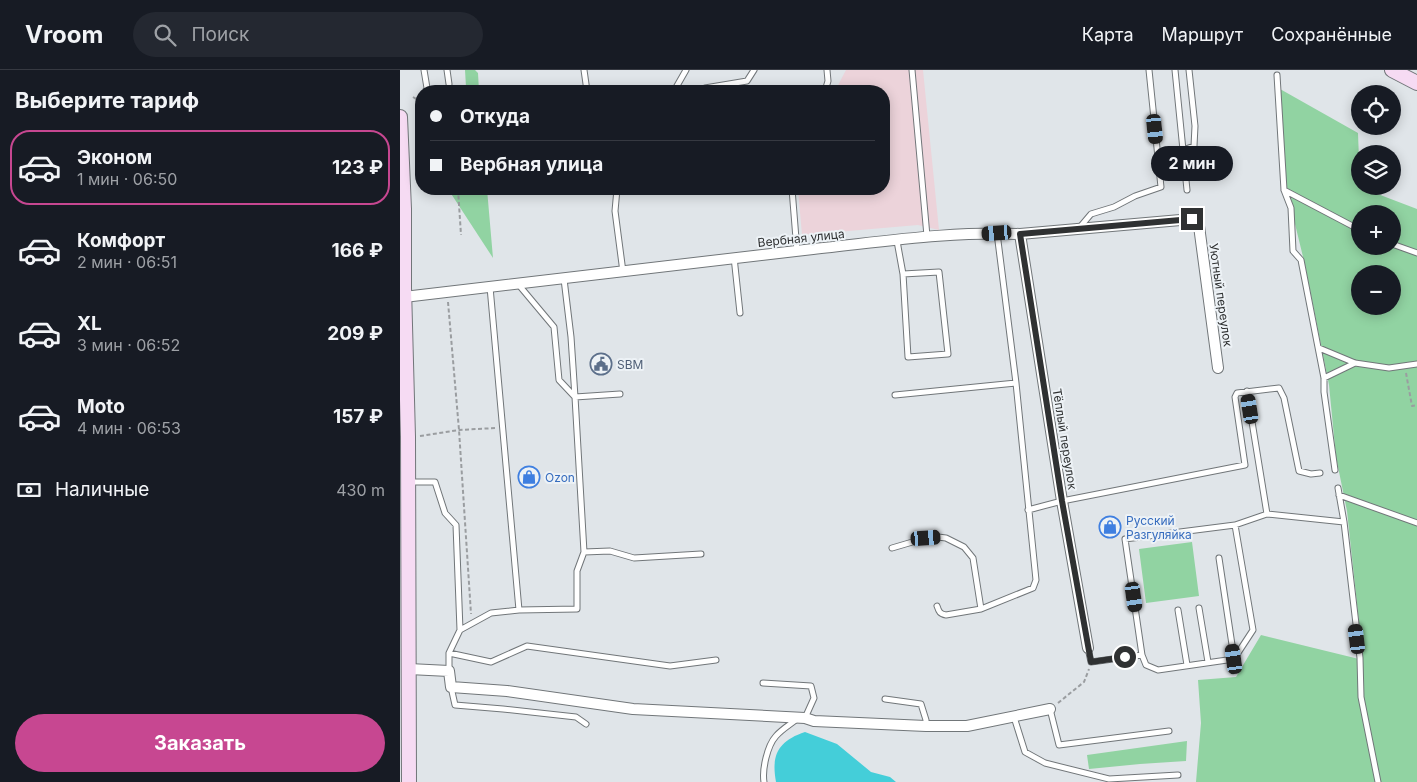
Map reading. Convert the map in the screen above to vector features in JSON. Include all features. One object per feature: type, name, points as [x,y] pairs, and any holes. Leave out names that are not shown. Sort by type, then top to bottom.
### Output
[{"type":"main road","points":[[1392,70],[1417,83]]},
{"type":"main road","points":[[400,117],[404,209],[402,333],[408,437],[408,482],[404,513],[404,633],[409,669],[404,766],[409,782]]},
{"type":"street","name":"Вербная улица","points":[[404,297],[623,272],[734,257],[928,237],[1079,230],[1192,219],[1199,226]]},
{"type":"street","name":"Уютный переулок","points":[[1199,226],[1218,368]]},
{"type":"street","name":"Тёплый переулок","points":[[1020,234],[1062,501],[1088,648]]},
{"type":"street","points":[[409,669],[449,671],[451,686],[507,691],[633,709],[801,718],[814,721],[967,726],[1050,709]]},
{"type":"lane","points":[[424,70],[426,85]]},
{"type":"lane","points":[[448,70],[449,84]]},
{"type":"lane","points":[[584,70],[586,85]]},
{"type":"lane","points":[[677,85],[686,70]]},
{"type":"lane","points":[[721,85],[747,80],[754,70]]},
{"type":"lane","points":[[826,85],[827,70]]},
{"type":"lane","points":[[912,70],[928,237]]},
{"type":"lane","points":[[1079,230],[1091,214],[1114,207],[1135,196],[1161,187],[1148,70]]},
{"type":"lane","points":[[1175,70],[1187,190]]},
{"type":"lane","points":[[1183,150],[1194,146],[1195,126],[1190,70]]},
{"type":"lane","points":[[1277,75],[1284,190],[1291,208],[1293,251],[1300,260],[1319,348],[1335,470]]},
{"type":"lane","points":[[1284,190],[1351,225]]},
{"type":"lane","points":[[616,195],[615,211],[623,272]]},
{"type":"lane","points":[[792,195],[797,251]]},
{"type":"lane","points":[[937,606],[939,612],[946,615],[981,610],[1033,588],[1036,580],[1016,383],[997,233]]},
{"type":"lane","points":[[897,241],[903,274],[908,357],[948,354],[939,272],[903,274]]},
{"type":"lane","points":[[1401,247],[1417,253]]},
{"type":"lane","points":[[734,257],[740,313]]},
{"type":"lane","points":[[460,630],[492,613],[519,610],[577,609],[577,571],[584,552],[571,337],[564,279]]},
{"type":"lane","points":[[518,283],[554,327],[559,380],[575,397]]},
{"type":"lane","points":[[490,287],[519,610]]},
{"type":"lane","points":[[1319,348],[1355,363],[1389,368],[1417,364]]},
{"type":"lane","points":[[1324,378],[1355,363]]},
{"type":"lane","points":[[895,395],[1016,383]]},
{"type":"lane","points":[[1028,510],[1062,501],[1245,466],[1235,397],[1237,393],[1247,391],[1279,388],[1284,398],[1299,471],[1311,474],[1320,473]]},
{"type":"lane","points":[[1247,391],[1267,514]]},
{"type":"lane","points":[[575,397],[620,394]]},
{"type":"lane","points":[[408,482],[435,482],[445,513],[456,525],[460,630],[449,653],[449,671]]},
{"type":"lane","points":[[1338,488],[1344,522],[1360,658],[1362,697],[1378,782]]},
{"type":"lane","points":[[1339,495],[1417,523]]},
{"type":"lane","points":[[1234,659],[1158,670],[1146,665],[1142,655],[1125,539],[1235,525],[1267,514],[1344,522]]},
{"type":"lane","points":[[1234,659],[1253,630],[1235,525]]},
{"type":"lane","points":[[892,548],[926,538],[938,537],[946,538],[964,547],[973,558],[981,610]]},
{"type":"lane","points":[[584,552],[610,551],[634,558],[701,554]]},
{"type":"lane","points":[[1218,558],[1234,659]]},
{"type":"lane","points":[[1198,608],[1208,662]]},
{"type":"lane","points":[[1178,610],[1187,666]]},
{"type":"lane","points":[[449,653],[490,662],[527,646],[670,666],[716,660]]},
{"type":"lane","points":[[1088,648],[1091,662],[1142,655]]},
{"type":"lane","points":[[763,683],[811,686],[814,698],[801,718],[775,737],[767,752],[763,775],[764,782]]},
{"type":"lane","points":[[451,686],[455,705],[576,717],[586,724]]},
{"type":"lane","points":[[886,699],[921,704],[926,726]]},
{"type":"lane","points":[[1050,709],[1059,745],[1169,730]]},
{"type":"lane","points":[[1014,716],[1025,752],[1045,763],[1109,778],[1178,776]]},
{"type":"path","points":[[458,195],[461,235]]},
{"type":"path","points":[[448,302],[459,430],[471,614]]},
{"type":"path","points":[[1405,366],[1412,406],[1417,406]]},
{"type":"path","points":[[420,436],[459,430],[503,428]]},
{"type":"path","points":[[1050,709],[1084,682],[1091,662]]},
{"type":"shaded area","points":[[846,70],[923,70],[939,230],[918,225],[802,235],[799,195],[890,195],[890,85],[838,85]]},
{"type":"green space","points":[[465,70],[475,70],[478,73],[479,85],[466,85]]},
{"type":"green space","points":[[1280,89],[1351,129],[1351,135],[1358,135],[1358,145],[1351,145],[1351,195],[1380,195],[1417,209],[1417,782],[1196,782],[1201,723],[1198,680],[1236,677],[1261,635],[1363,660],[1347,511],[1336,457],[1329,385],[1305,265],[1286,187]]},
{"type":"green space","points":[[452,195],[488,195],[493,258]]},
{"type":"green space","points":[[1192,542],[1199,596],[1146,603],[1139,549]]},
{"type":"green space","points":[[1187,741],[1186,761],[1089,769],[1087,755]]},
{"type":"water","points":[[805,732],[837,744],[871,772],[890,777],[896,782],[776,782],[775,764],[778,750],[788,740]]},
{"type":"place","name":"SBM","points":[[601,364]]},
{"type":"place","name":"Ozon","points":[[529,477]]},
{"type":"place","name":"Русский Разгуляйка","points":[[1110,527]]},
{"type":"route","points":[[1125,657],[1091,662],[1062,501],[1020,234],[1192,219]]}]
